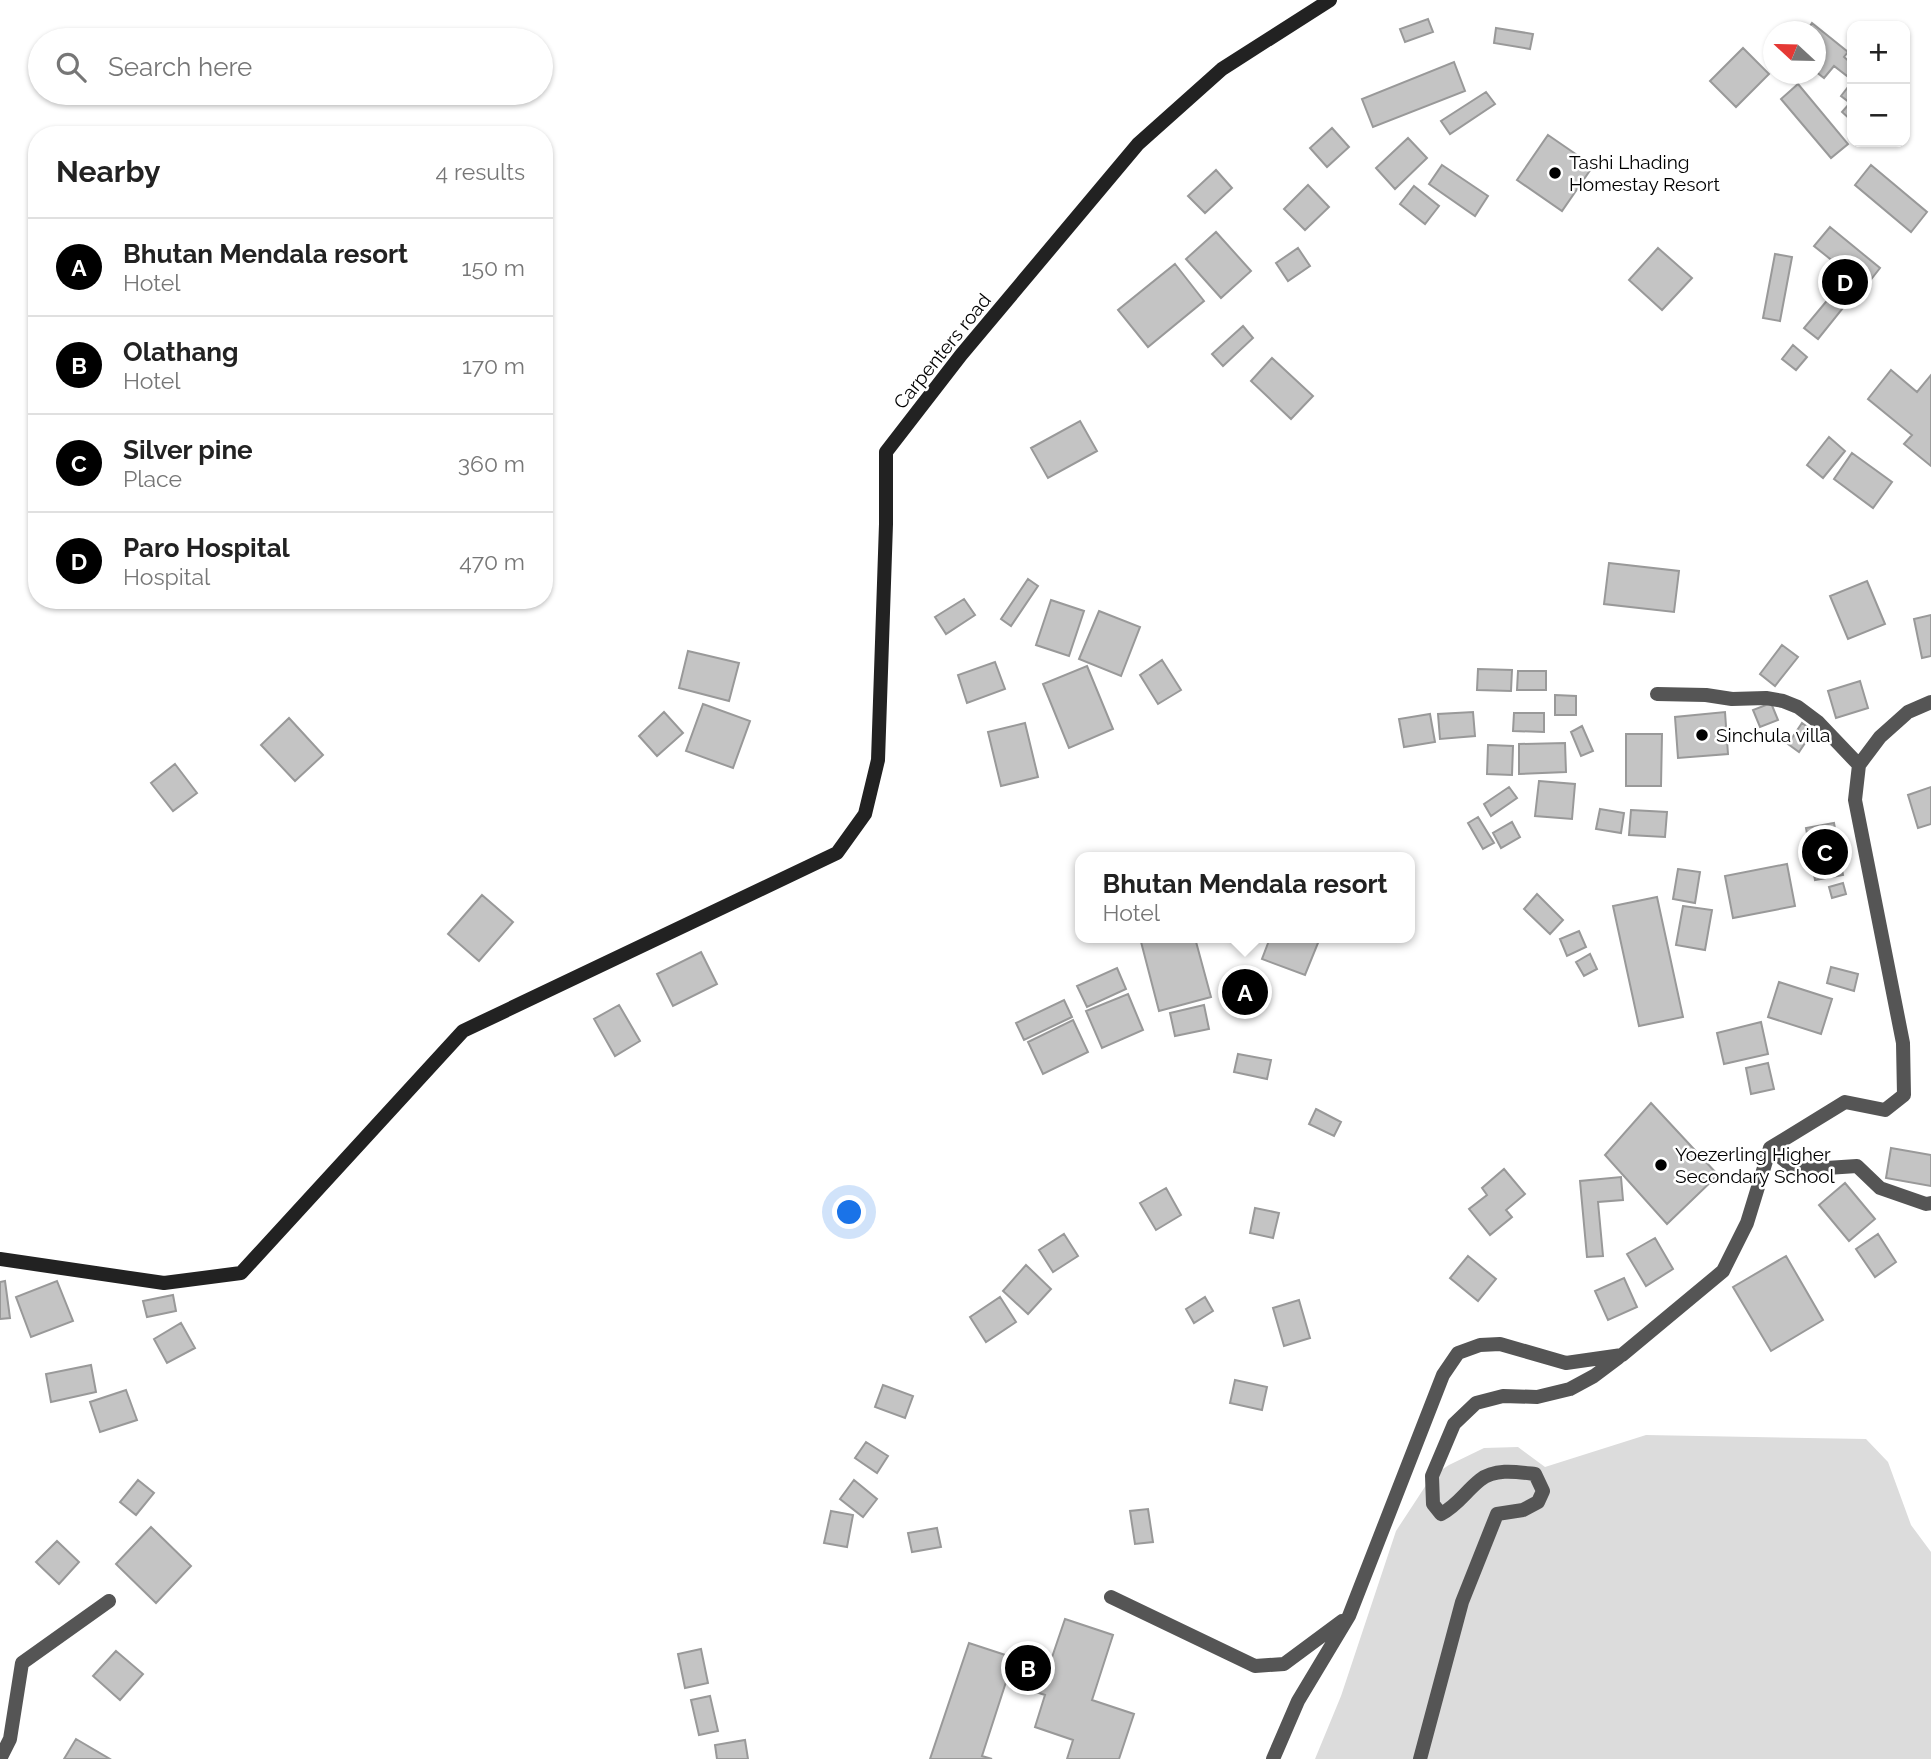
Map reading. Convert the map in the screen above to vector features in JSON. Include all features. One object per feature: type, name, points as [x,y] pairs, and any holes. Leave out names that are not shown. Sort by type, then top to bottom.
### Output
[{"type":"street","name":"Carpenters road","points":[[0,1259],[164,1283],[241,1273],[463,1031],[837,853],[865,814],[878,760],[886,538],[886,452],[961,355],[1138,144],[1222,69],[1330,0]]},
{"type":"street","points":[[1657,694],[1783,701],[1798,707],[1818,722],[1859,765]]},
{"type":"street","points":[[1420,1759],[1462,1602],[1497,1514],[1523,1510],[1538,1502],[1543,1490],[1535,1474],[1507,1471],[1482,1478],[1454,1507],[1441,1514],[1433,1504],[1432,1476],[1454,1424],[1476,1403],[1503,1396],[1537,1397],[1570,1389],[1594,1376],[1723,1271],[1747,1223],[1770,1147],[1845,1102],[1885,1110],[1904,1095],[1903,1043],[1855,800],[1859,765],[1880,737],[1908,712],[1931,702]]},
{"type":"street","points":[[1770,1147],[1796,1170],[1857,1166],[1880,1188],[1926,1204],[1931,1203]]},
{"type":"street","points":[[1273,1759],[1298,1701],[1349,1616],[1443,1375],[1458,1353],[1480,1346],[1500,1344],[1566,1363],[1622,1355]]},
{"type":"street","points":[[1111,1597],[1255,1666],[1284,1664],[1349,1616]]},
{"type":"street","points":[[0,1759],[10,1740],[22,1663],[108,1601]]},
{"type":"shaded area","points":[[1646,1435],[1866,1439],[1888,1462],[1911,1525],[1931,1552],[1931,1759],[1315,1759],[1341,1696],[1396,1531],[1432,1476],[1484,1448],[1518,1447],[1545,1467]]},
{"type":"building","points":[[1428,19],[1433,32],[1405,42],[1400,29]]},
{"type":"building","points":[[1496,28],[1533,34],[1530,49],[1494,43]]},
{"type":"building","points":[[1826,34],[1847,51],[1844,57],[1847,60],[1847,76],[1834,66],[1826,76]]},
{"type":"building","points":[[1743,48],[1763,68],[1763,80],[1736,107],[1710,81]]},
{"type":"building","points":[[1454,62],[1465,91],[1373,127],[1362,99]]},
{"type":"building","points":[[1798,84],[1847,145],[1831,158],[1781,99]]},
{"type":"building","points":[[1847,88],[1847,101],[1841,96]]},
{"type":"building","points":[[1486,92],[1495,104],[1450,134],[1441,121]]},
{"type":"building","points":[[1332,128],[1349,147],[1327,167],[1310,148]]},
{"type":"building","name":"Tashi Lhading Homestay Resort","points":[[1548,135],[1593,166],[1562,211],[1517,180]]},
{"type":"building","points":[[1408,138],[1427,158],[1395,189],[1376,168]]},
{"type":"building","points":[[1442,165],[1488,196],[1475,216],[1429,184]]},
{"type":"building","points":[[1871,165],[1927,212],[1911,232],[1855,185]]},
{"type":"building","points":[[1216,170],[1232,188],[1205,213],[1188,196]]},
{"type":"building","points":[[1308,185],[1329,207],[1305,230],[1284,209]]},
{"type":"building","points":[[1414,186],[1439,206],[1425,224],[1400,204]]},
{"type":"building","points":[[1830,227],[1880,268],[1865,287],[1814,246]]},
{"type":"building","points":[[1216,232],[1251,271],[1221,298],[1186,259]]},
{"type":"building","points":[[1298,248],[1310,266],[1288,281],[1276,263]]},
{"type":"building","points":[[1658,248],[1692,278],[1662,310],[1629,280]]},
{"type":"building","points":[[1775,254],[1792,257],[1780,321],[1763,318]]},
{"type":"building","points":[[1175,264],[1204,301],[1148,347],[1118,310]]},
{"type":"building","points":[[1830,297],[1843,308],[1818,339],[1804,328]]},
{"type":"building","points":[[1243,326],[1253,338],[1223,366],[1212,354]]},
{"type":"building","points":[[1793,345],[1807,357],[1796,370],[1782,359]]},
{"type":"building","points":[[1272,358],[1313,396],[1291,419],[1251,381]]},
{"type":"building","points":[[1891,370],[1917,392],[1931,375],[1931,466],[1904,444],[1912,435],[1868,399]]},
{"type":"building","points":[[1080,421],[1097,451],[1048,478],[1031,448]]},
{"type":"building","points":[[1829,437],[1845,451],[1823,478],[1807,465]]},
{"type":"building","points":[[1852,453],[1892,482],[1873,508],[1834,479]]},
{"type":"building","points":[[1609,563],[1679,571],[1674,612],[1604,604]]},
{"type":"building","points":[[1028,579],[1038,586],[1011,626],[1001,619]]},
{"type":"building","points":[[1867,581],[1885,624],[1848,639],[1830,596]]},
{"type":"building","points":[[964,599],[975,615],[946,634],[935,617]]},
{"type":"building","points":[[1051,600],[1084,611],[1069,656],[1036,645]]},
{"type":"building","points":[[1099,611],[1140,627],[1121,676],[1079,659]]},
{"type":"building","points":[[1931,615],[1931,656],[1922,658],[1914,619]]},
{"type":"building","points":[[1782,645],[1798,657],[1775,686],[1760,674]]},
{"type":"building","points":[[688,651],[739,663],[729,701],[679,688]]},
{"type":"building","points":[[1162,660],[1181,690],[1158,704],[1140,675]]},
{"type":"building","points":[[995,662],[1005,689],[967,703],[958,675]]},
{"type":"building","points":[[1087,666],[1113,729],[1069,748],[1043,684]]},
{"type":"building","points":[[1478,669],[1512,670],[1511,691],[1477,690]]},
{"type":"building","points":[[1518,671],[1546,671],[1546,690],[1517,690]]},
{"type":"building","points":[[1860,681],[1868,708],[1836,718],[1828,691]]},
{"type":"building","points":[[1555,695],[1576,696],[1576,715],[1555,715]]},
{"type":"building","points":[[1771,703],[1778,720],[1760,727],[1753,710]]},
{"type":"building","points":[[703,704],[750,721],[733,768],[686,751]]},
{"type":"building","points":[[664,712],[683,733],[657,756],[639,736]]},
{"type":"building","points":[[1473,712],[1475,736],[1440,739],[1438,714]]},
{"type":"building","name":"Sinchula villa","points":[[1725,712],[1728,754],[1678,758],[1675,717]]},
{"type":"building","points":[[1514,713],[1544,713],[1544,732],[1513,731]]},
{"type":"building","points":[[1430,714],[1435,742],[1404,747],[1399,719]]},
{"type":"building","points":[[289,718],[323,755],[295,781],[261,745]]},
{"type":"building","points":[[1025,723],[1038,777],[1001,786],[988,732]]},
{"type":"building","points":[[1802,723],[1813,731],[1799,752],[1788,744]]},
{"type":"building","points":[[1582,726],[1593,751],[1581,756],[1571,732]]},
{"type":"building","points":[[1626,734],[1662,734],[1661,786],[1626,786]]},
{"type":"building","points":[[1565,743],[1566,772],[1519,774],[1519,744]]},
{"type":"building","points":[[1488,745],[1513,746],[1512,775],[1487,774]]},
{"type":"building","points":[[175,764],[197,793],[173,811],[151,783]]},
{"type":"building","points":[[1539,781],[1575,784],[1572,819],[1535,816]]},
{"type":"building","points":[[1509,787],[1517,798],[1491,816],[1484,804]]},
{"type":"building","points":[[1931,787],[1931,824],[1918,828],[1908,795]]},
{"type":"building","points":[[1600,809],[1624,813],[1621,833],[1596,829]]},
{"type":"building","points":[[1631,810],[1667,812],[1665,837],[1629,835]]},
{"type":"building","points":[[1478,817],[1494,843],[1483,849],[1468,823]]},
{"type":"building","points":[[1512,822],[1520,837],[1501,848],[1493,833]]},
{"type":"building","points":[[1834,823],[1843,875],[1815,880],[1806,828]]},
{"type":"building","points":[[1787,864],[1795,906],[1733,918],[1725,876]]},
{"type":"building","points":[[1678,869],[1700,872],[1695,903],[1673,899]]},
{"type":"building","points":[[1843,883],[1846,894],[1832,898],[1829,887]]},
{"type":"building","points":[[1537,894],[1563,920],[1550,934],[1524,909]]},
{"type":"building","points":[[482,895],[513,922],[479,961],[448,934]]},
{"type":"building","points":[[1657,897],[1683,1017],[1639,1026],[1613,906]]},
{"type":"building","points":[[1683,906],[1712,910],[1705,950],[1676,945]]},
{"type":"building","points":[[1579,931],[1586,947],[1567,956],[1560,939]]},
{"type":"building","points":[[1141,943],[1196,943],[1211,997],[1159,1011]]},
{"type":"building","points":[[1268,943],[1318,943],[1305,975],[1262,959]]},
{"type":"building","points":[[701,952],[717,984],[673,1006],[657,974]]},
{"type":"building","points":[[1590,954],[1597,969],[1584,976],[1576,962]]},
{"type":"building","points":[[1831,967],[1858,974],[1854,991],[1827,983]]},
{"type":"building","points":[[1117,968],[1126,989],[1087,1007],[1077,986]]},
{"type":"building","points":[[1779,982],[1832,999],[1821,1034],[1768,1017]]},
{"type":"building","points":[[1128,994],[1143,1030],[1102,1048],[1086,1011]]},
{"type":"building","points":[[1064,1000],[1072,1017],[1024,1040],[1016,1023]]},
{"type":"building","points":[[619,1005],[640,1041],[615,1056],[594,1019]]},
{"type":"building","points":[[1204,1005],[1209,1029],[1175,1036],[1170,1013]]},
{"type":"building","points":[[1073,1020],[1088,1052],[1043,1074],[1028,1042]]},
{"type":"building","points":[[1761,1022],[1768,1054],[1724,1064],[1717,1033]]},
{"type":"building","points":[[1238,1054],[1271,1060],[1267,1079],[1234,1072]]},
{"type":"building","points":[[1768,1063],[1774,1089],[1751,1094],[1746,1068]]},
{"type":"building","name":"Yoezerling Higher Secondary School","points":[[1651,1103],[1718,1175],[1667,1224],[1605,1155]]},
{"type":"building","points":[[1316,1109],[1341,1122],[1334,1136],[1309,1124]]},
{"type":"building","points":[[1891,1148],[1931,1155],[1931,1186],[1886,1178]]},
{"type":"building","points":[[1504,1169],[1525,1194],[1506,1210],[1512,1217],[1490,1235],[1469,1209],[1487,1195],[1482,1188]]},
{"type":"building","points":[[1621,1177],[1623,1200],[1598,1202],[1603,1256],[1587,1257],[1580,1181]]},
{"type":"building","points":[[1845,1183],[1875,1219],[1849,1241],[1819,1205]]},
{"type":"building","points":[[1166,1188],[1181,1215],[1156,1230],[1140,1203]]},
{"type":"building","points":[[1255,1208],[1279,1213],[1273,1238],[1250,1233]]},
{"type":"building","points":[[1064,1234],[1078,1256],[1053,1272],[1039,1250]]},
{"type":"building","points":[[1878,1234],[1896,1262],[1875,1277],[1856,1249]]},
{"type":"building","points":[[1655,1238],[1673,1269],[1646,1286],[1627,1254]]},
{"type":"building","points":[[1468,1256],[1496,1279],[1478,1301],[1450,1278]]},
{"type":"building","points":[[1786,1256],[1823,1320],[1771,1351],[1733,1287]]},
{"type":"building","points":[[1026,1265],[1051,1289],[1028,1314],[1003,1291]]},
{"type":"building","points":[[1624,1278],[1637,1307],[1608,1320],[1595,1291]]},
{"type":"building","points":[[5,1281],[10,1318],[0,1319],[0,1282]]},
{"type":"building","points":[[57,1281],[73,1321],[31,1337],[16,1297]]},
{"type":"building","points":[[173,1295],[176,1311],[147,1317],[143,1301]]},
{"type":"building","points":[[1000,1297],[1016,1322],[986,1342],[970,1317]]},
{"type":"building","points":[[1205,1297],[1213,1311],[1194,1323],[1186,1309]]},
{"type":"building","points":[[1299,1300],[1310,1338],[1284,1346],[1273,1308]]},
{"type":"building","points":[[181,1323],[195,1348],[167,1363],[154,1339]]},
{"type":"building","points":[[91,1365],[96,1392],[51,1402],[46,1374]]},
{"type":"building","points":[[1235,1380],[1267,1387],[1262,1410],[1230,1403]]},
{"type":"building","points":[[883,1385],[913,1396],[905,1418],[875,1407]]},
{"type":"building","points":[[126,1390],[137,1420],[100,1432],[90,1402]]},
{"type":"building","points":[[866,1442],[888,1456],[877,1473],[855,1458]]},
{"type":"building","points":[[138,1480],[154,1493],[136,1515],[120,1502]]},
{"type":"building","points":[[854,1480],[877,1499],[863,1517],[840,1499]]},
{"type":"building","points":[[1148,1509],[1153,1542],[1135,1544],[1130,1511]]},
{"type":"building","points":[[831,1511],[853,1515],[847,1547],[824,1543]]},
{"type":"building","points":[[151,1527],[191,1566],[156,1603],[116,1564]]},
{"type":"building","points":[[937,1528],[941,1547],[912,1552],[908,1533]]},
{"type":"building","points":[[57,1541],[79,1562],[59,1584],[36,1562]]},
{"type":"building","points":[[1065,1619],[1113,1635],[1092,1700],[1134,1714],[1119,1759],[1067,1759],[1073,1740],[1035,1727],[1045,1695],[1006,1682],[982,1756],[992,1759],[930,1759],[969,1643],[1048,1669]]},
{"type":"building","points":[[701,1649],[708,1683],[685,1688],[678,1654]]},
{"type":"building","points":[[116,1651],[143,1674],[120,1700],[93,1676]]},
{"type":"building","points":[[710,1696],[718,1731],[699,1735],[691,1700]]},
{"type":"building","points":[[76,1739],[110,1759],[64,1759]]},
{"type":"building","points":[[745,1740],[748,1759],[717,1759],[715,1745]]},
{"type":"place","name":"Tashi Lhading Homestay Resort","points":[[1555,173]]},
{"type":"place","name":"Paro Hospital","points":[[1845,282]]},
{"type":"place","name":"Sinchula villa","points":[[1702,735]]},
{"type":"place","name":"Silver pine","points":[[1825,852]]},
{"type":"place","name":"Bhutan Mendala resort","points":[[1245,992]]},
{"type":"place","name":"Yoezerling Higher Secondary School","points":[[1661,1165]]},
{"type":"place","name":"Olathang","points":[[1028,1668]]}]
